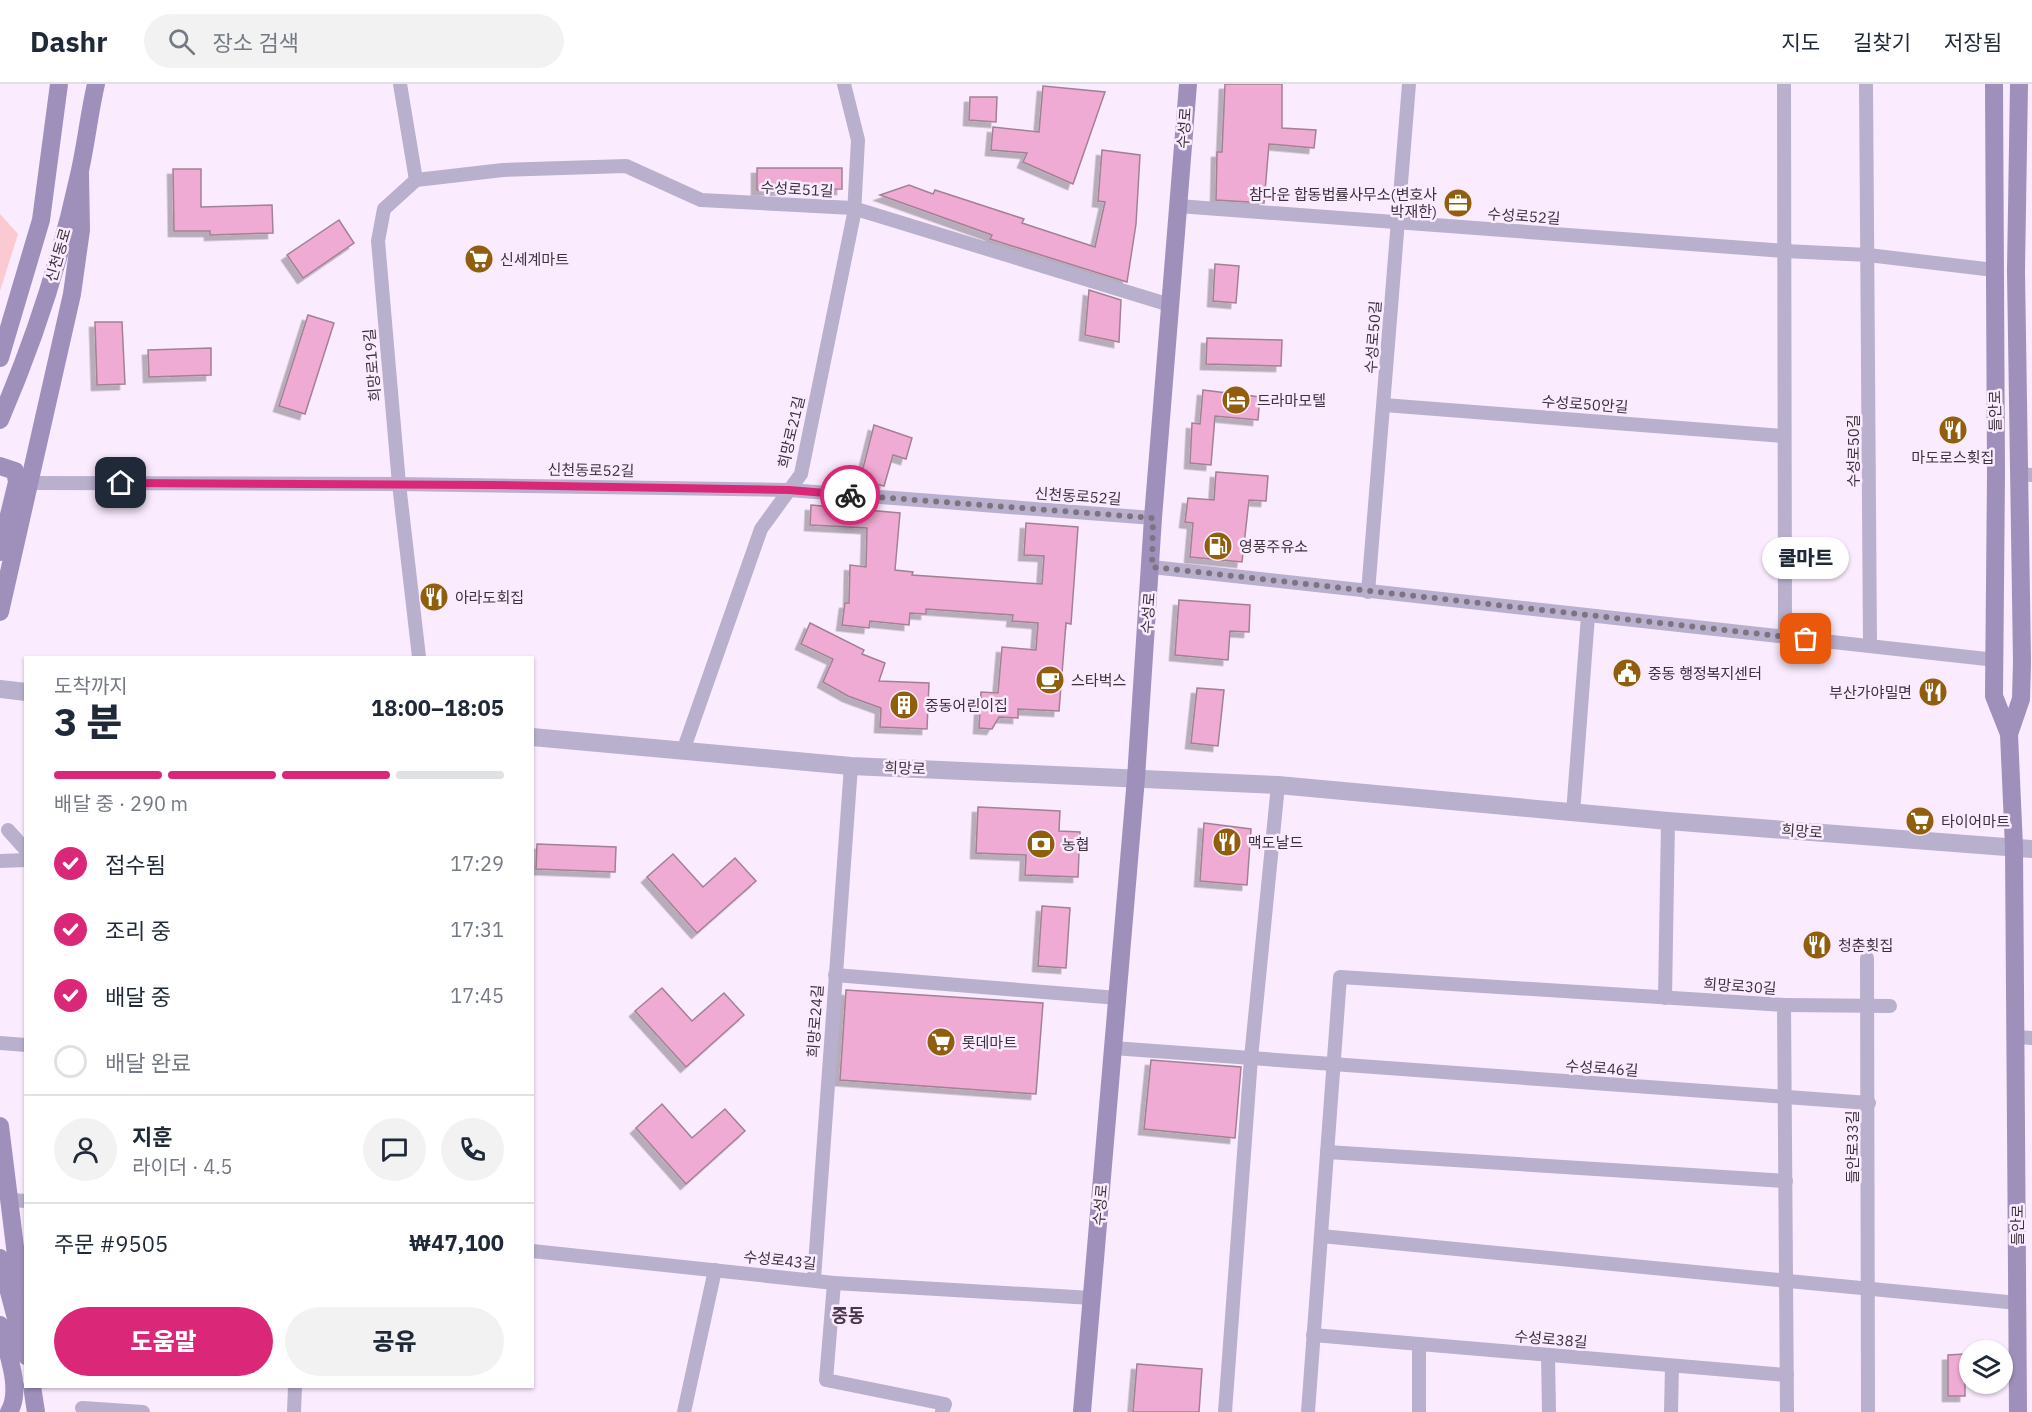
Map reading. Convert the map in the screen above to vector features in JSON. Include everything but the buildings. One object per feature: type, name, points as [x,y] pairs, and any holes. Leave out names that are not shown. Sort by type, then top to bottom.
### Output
[{"type":"main road","name":"신천동로","points":[[0,358],[41,220],[59,84]]},
{"type":"main road","name":"수성로","points":[[1082,1412],[1136,778],[1152,567],[1153,518],[1188,84]]},
{"type":"main road","name":"들안로","points":[[1994,84],[1996,660],[1994,696],[2009,734],[2023,848],[2024,1038],[2018,1412]]},
{"type":"main road","name":"들안로","points":[[2009,734],[2021,699],[2027,662],[2026,474],[2016,271],[2026,105],[2019,84]]},
{"type":"main road","name":"신천동로","points":[[0,420],[22,368],[57,262],[80,174],[94,89]]},
{"type":"main road","points":[[0,612],[72,294],[81,230],[80,174]]},
{"type":"main road","points":[[0,466],[15,471],[16,482],[0,552]]},
{"type":"main road","points":[[0,1126],[18,1200],[24,1302]]},
{"type":"main road","points":[[0,1258],[24,1348]]},
{"type":"main road","points":[[0,1325],[15,1391],[13,1405],[9,1412]]},
{"type":"main road","points":[[32,1388],[36,1412]]},
{"type":"street","points":[[400,84],[416,180]]},
{"type":"street","name":"희망로21길","points":[[683,751],[761,529],[801,474],[853,208],[858,140],[844,84]]},
{"type":"street","name":"수성로50길","points":[[1368,592],[1409,84]]},
{"type":"street","points":[[1784,84],[1785,637]]},
{"type":"street","points":[[1866,84],[1868,255]]},
{"type":"street","name":"수성로51길","points":[[416,180],[503,170],[626,166],[701,200],[853,208],[1170,305]]},
{"type":"street","name":"희망로19길","points":[[416,180],[384,209],[378,241],[399,484],[419,656]]},
{"type":"street","name":"수성로52길","points":[[1178,206],[1785,251],[1868,255],[1994,270]]},
{"type":"street","name":"수성로50길","points":[[1868,255],[1870,646]]},
{"type":"street","name":"수성로50안길","points":[[1384,405],[1783,435]]},
{"type":"street","name":"신천동로52길","points":[[28,483],[399,484],[789,490],[1153,518]]},
{"type":"street","points":[[1152,567],[1996,660]]},
{"type":"street","points":[[1573,813],[1588,616]]},
{"type":"street","points":[[0,690],[24,692]]},
{"type":"street","name":"희망로","points":[[534,737],[851,766],[1278,785],[1573,813],[2023,848]]},
{"type":"street","name":"희망로24길","points":[[814,1279],[851,766]]},
{"type":"street","points":[[1225,1412],[1251,1058],[1278,785]]},
{"type":"street","points":[[1308,1412],[1340,977],[1665,998],[1668,821]]},
{"type":"street","points":[[0,861],[24,862],[8,830]]},
{"type":"street","name":"들안로33길","points":[[1867,958],[1868,1412]]},
{"type":"street","points":[[835,975],[1118,998]]},
{"type":"street","name":"희망로30길","points":[[1665,998],[1785,1005],[1786,1281]]},
{"type":"street","points":[[1785,1005],[1890,1006]]},
{"type":"street","points":[[0,1043],[24,1045]]},
{"type":"street","name":"수성로46길","points":[[1113,1048],[1333,1066],[1869,1103]]},
{"type":"street","points":[[1327,1152],[1786,1181]]},
{"type":"street","points":[[1321,1236],[2018,1303]]},
{"type":"street","name":"수성로43길","points":[[534,1251],[814,1279],[834,1283],[826,1380],[945,1404],[942,1412]]},
{"type":"street","points":[[684,1412],[715,1270]]},
{"type":"street","points":[[1786,1281],[1787,1412]]},
{"type":"street","points":[[834,1283],[1092,1298]]},
{"type":"street","name":"수성로38길","points":[[1313,1335],[1786,1375]]},
{"type":"street","points":[[1419,1344],[1419,1412]]},
{"type":"street","points":[[1548,1355],[1549,1412]]},
{"type":"street","points":[[1671,1412],[1672,1365]]},
{"type":"street","points":[[294,1412],[296,1388]]},
{"type":"street","points":[[82,1408],[143,1412]]},
{"type":"shaded area","points":[[0,214],[18,234],[0,291]]},
{"type":"way so far","points":[[850,495],[1153,518],[1152,567],[1806,639]]},
{"type":"place","name":"참다운 합동법률사무소(변호사 박재한)","points":[[1458,203]]},
{"type":"place","name":"신세계마트","points":[[479,259]]},
{"type":"place","name":"드라마모텔","points":[[1236,400]]},
{"type":"place","name":"마도로스횟집","points":[[1953,430]]},
{"type":"place","name":"영풍주유소","points":[[1218,546]]},
{"type":"place","name":"아라도회집","points":[[434,597]]},
{"type":"place","name":"쿨마트","points":[[1806,639]]},
{"type":"place","name":"중동 행정복지센터","points":[[1627,673]]},
{"type":"place","name":"스타벅스","points":[[1050,680]]},
{"type":"place","name":"부산가야밀면","points":[[1933,692]]},
{"type":"place","name":"중동어린이집","points":[[904,705]]},
{"type":"place","name":"타이어마트","points":[[1920,821]]},
{"type":"place","name":"맥도날드","points":[[1227,842]]},
{"type":"place","name":"농협","points":[[1041,844]]},
{"type":"place","name":"청춘횟집","points":[[1817,945]]},
{"type":"place","name":"롯데마트","points":[[941,1042]]},
{"type":"district","name":"중동","points":[[848,1315]]},
{"type":"route","points":[[121,483],[491,485],[789,490],[850,495]]}]
